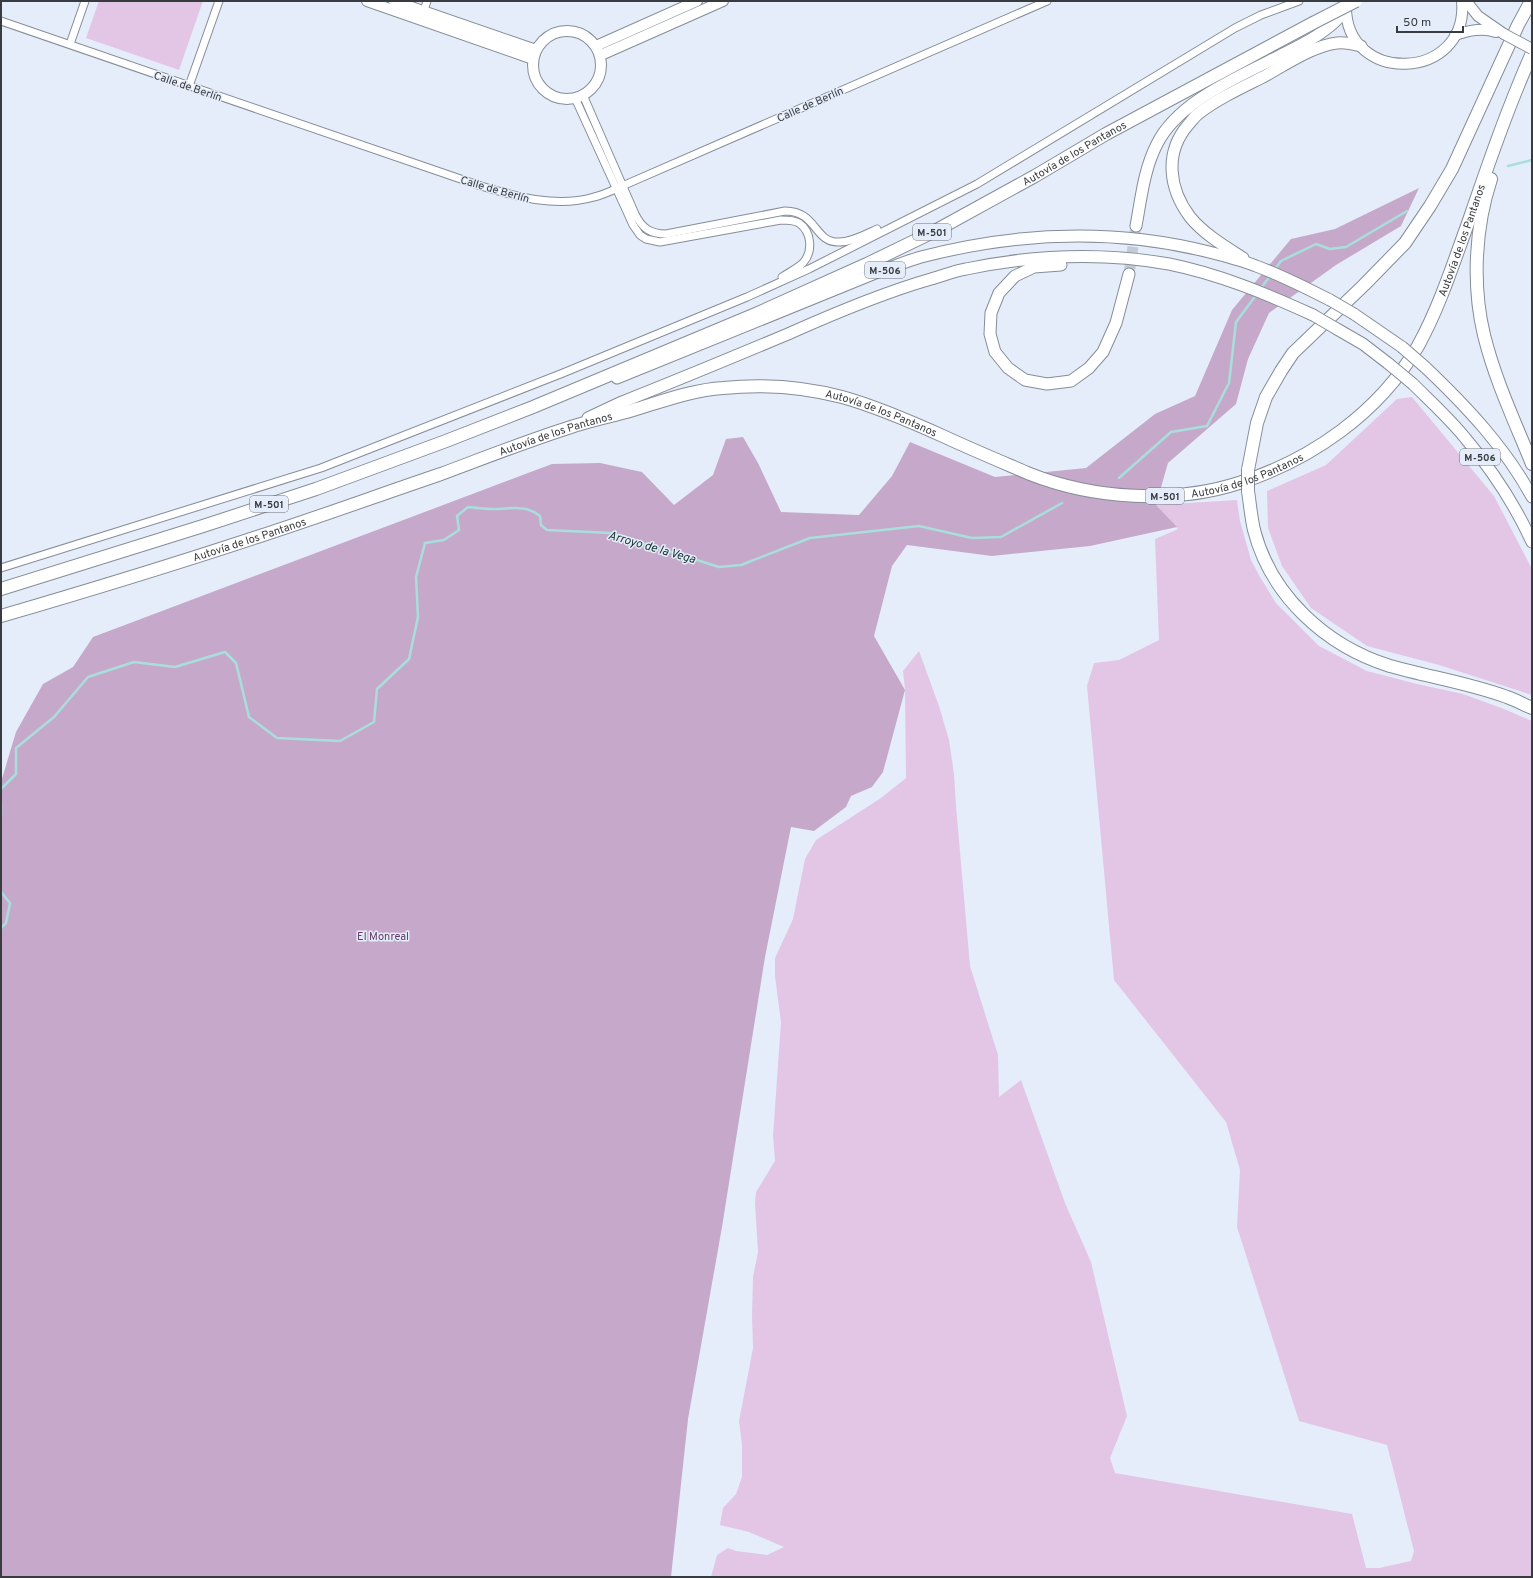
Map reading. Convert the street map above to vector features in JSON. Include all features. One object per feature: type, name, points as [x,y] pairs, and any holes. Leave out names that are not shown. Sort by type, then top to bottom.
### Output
[{"type":"highway","name":"Autovía de los Pantanos","points":[[1,589],[316,489],[446,441],[532,407],[758,312],[867,264],[935,231],[1035,176],[1106,134],[1356,1]]},
{"type":"highway","points":[[1531,1],[1518,25],[1452,169],[1430,206],[1405,243],[1364,285],[1293,353],[1281,371],[1266,397],[1257,424],[1248,470],[1248,491],[1255,531],[1262,552],[1276,580],[1294,604],[1313,624],[1333,640],[1354,652],[1389,665],[1507,697],[1532,708]]},
{"type":"highway","name":"Autovía de los Pantanos","points":[[1,616],[125,579],[260,536],[570,427],[694,392],[723,388],[769,386],[813,391],[841,397],[896,415],[1037,476],[1083,489],[1147,497],[1173,496],[1225,488],[1262,476],[1312,451],[1368,408],[1394,380],[1416,349],[1433,317],[1446,286],[1483,179],[1532,53]]},
{"type":"highway","points":[[1524,71],[1512,120],[1482,208],[1477,268],[1479,303],[1484,335],[1500,386],[1532,464]]},
{"type":"main road","points":[[1136,226],[1148,167],[1157,144],[1164,132],[1183,112],[1213,90],[1318,36],[1337,21],[1346,6]]},
{"type":"main road","points":[[1255,265],[1209,235],[1190,217],[1179,198],[1171,166],[1173,151],[1181,133],[1196,115],[1219,100],[1315,49],[1338,43],[1361,46]]},
{"type":"main road","name":"M-506","points":[[532,407],[604,383],[878,272],[920,257],[972,246],[1017,239],[1060,236],[1125,237],[1192,248],[1255,265],[1330,300],[1354,314],[1402,347],[1458,398],[1480,423],[1516,471],[1532,497]]},
{"type":"main road","points":[[1100,256],[1078,264],[1034,267],[1015,276],[999,293],[991,313],[990,334],[995,352],[1008,368],[1025,380],[1046,384],[1071,381],[1089,368],[1103,352],[1116,324],[1129,274]]},
{"type":"main road","name":"M-506","points":[[570,427],[622,402],[898,289],[964,269],[1022,259],[1100,256],[1126,258],[1170,265],[1241,284],[1313,315],[1363,344],[1413,384],[1466,438],[1490,470],[1532,542]]},
{"type":"street","points":[[70,44],[85,1]]},
{"type":"street","points":[[189,86],[219,1]]},
{"type":"street","points":[[367,1],[422,15],[535,54]]},
{"type":"street","points":[[394,1],[422,15]]},
{"type":"street","points":[[422,15],[427,1]]},
{"type":"street","points":[[598,50],[697,1]]},
{"type":"street","points":[[598,50],[723,1]]},
{"type":"street","name":"Calle de Berlín","points":[[1,21],[507,194],[535,200],[564,201],[593,198],[624,186],[1047,1]]},
{"type":"street","points":[[1,568],[321,468],[563,373],[747,297],[976,184],[1235,28],[1261,15],[1299,1]]},
{"type":"street","points":[[1346,6],[1348,23],[1353,35],[1361,46],[1378,59],[1390,63],[1408,65],[1423,62],[1436,55],[1447,46],[1455,36],[1460,23],[1463,9],[1462,1]]},
{"type":"street","points":[[1466,1],[1478,16],[1504,34],[1532,49]]},
{"type":"street","points":[[572,30],[583,34],[592,40],[598,50],[601,72],[597,82],[590,91],[569,99],[558,98],[547,93],[539,85],[534,74],[532,63],[541,42],[550,35],[561,31],[572,30]]},
{"type":"street","points":[[1455,36],[1478,30],[1489,30],[1504,34]]},
{"type":"street","points":[[579,96],[624,186],[635,214],[642,226],[652,232],[660,234],[777,212],[792,211],[804,216],[820,234],[829,241],[838,242],[852,239],[926,209]]},
{"type":"street","points":[[579,96],[616,189],[636,230],[640,235],[652,241],[668,241],[781,220],[791,220],[804,227],[810,241],[810,249],[807,257],[802,263],[789,272],[747,297]]},
{"type":"shaded area","points":[[99,1],[203,1],[179,70],[86,38]]},
{"type":"shaded area","points":[[1412,397],[1494,496],[1532,569],[1532,695],[1439,665],[1367,646],[1311,608],[1282,566],[1268,528],[1267,491],[1326,465],[1397,399]]},
{"type":"shaded area","points":[[1237,500],[1240,521],[1251,560],[1260,577],[1276,603],[1319,646],[1367,671],[1463,694],[1532,721],[1532,1577],[711,1577],[717,1555],[728,1548],[736,1551],[767,1555],[784,1547],[749,1532],[720,1525],[723,1508],[736,1494],[742,1477],[742,1445],[739,1421],[753,1348],[753,1277],[758,1252],[755,1203],[756,1192],[775,1161],[773,1136],[781,1022],[775,976],[775,958],[793,919],[805,859],[816,840],[881,798],[906,778],[905,689],[903,671],[919,651],[939,706],[949,740],[954,774],[970,966],[998,1055],[999,1097],[1021,1080],[1065,1203],[1091,1262],[1127,1416],[1110,1458],[1115,1473],[1352,1514],[1366,1568],[1379,1568],[1411,1561],[1414,1551],[1387,1445],[1299,1421],[1237,1227],[1240,1170],[1226,1122],[1114,980],[1087,686],[1094,663],[1119,660],[1159,640],[1155,539],[1178,529],[1156,505]]},
{"type":"green space","name":"El Monreal","points":[[1419,188],[1401,226],[1336,265],[1269,313],[1248,359],[1236,404],[1168,463],[1156,505],[1177,527],[1090,546],[992,556],[907,545],[892,566],[874,636],[905,690],[883,772],[872,787],[851,796],[846,807],[814,831],[791,827],[765,957],[722,1227],[688,1419],[671,1577],[1,1577],[1,782],[16,732],[43,684],[73,667],[93,637],[552,464],[600,463],[642,472],[674,505],[713,475],[726,439],[743,437],[758,463],[781,512],[859,515],[892,476],[910,442],[995,477],[1086,468],[1155,414],[1195,396],[1232,310],[1291,239],[1335,229]]},
{"type":"waterway","name":"Arroyo de la Vega","points":[[1508,166],[1532,160]]},
{"type":"waterway","points":[[1275,269],[1281,261],[1316,244],[1330,249],[1346,247],[1407,211]]},
{"type":"waterway","points":[[1261,288],[1271,275]]},
{"type":"waterway","points":[[1119,478],[1171,432],[1207,426],[1229,383],[1236,322],[1257,294]]},
{"type":"waterway","name":"Arroyo de la Vega","points":[[1,789],[16,774],[16,748],[54,717],[88,677],[134,662],[175,667],[225,652],[236,663],[249,717],[277,738],[340,741],[374,722],[377,689],[409,659],[418,617],[416,577],[425,543],[444,540],[459,530],[457,516],[468,507],[490,509],[518,508],[529,510],[540,516],[541,525],[547,530],[611,533],[719,567],[741,565],[810,538],[919,526],[972,538],[1001,537],[1062,503]]},
{"type":"waterway","name":"Arroyo de la Vega","points":[[1,803],[1,816]]},
{"type":"waterway","name":"Arroyo de la Vega","points":[[1,892],[10,903],[6,923],[1,928]]},
{"type":"tunnel","points":[[1129,274],[1136,226]]}]
